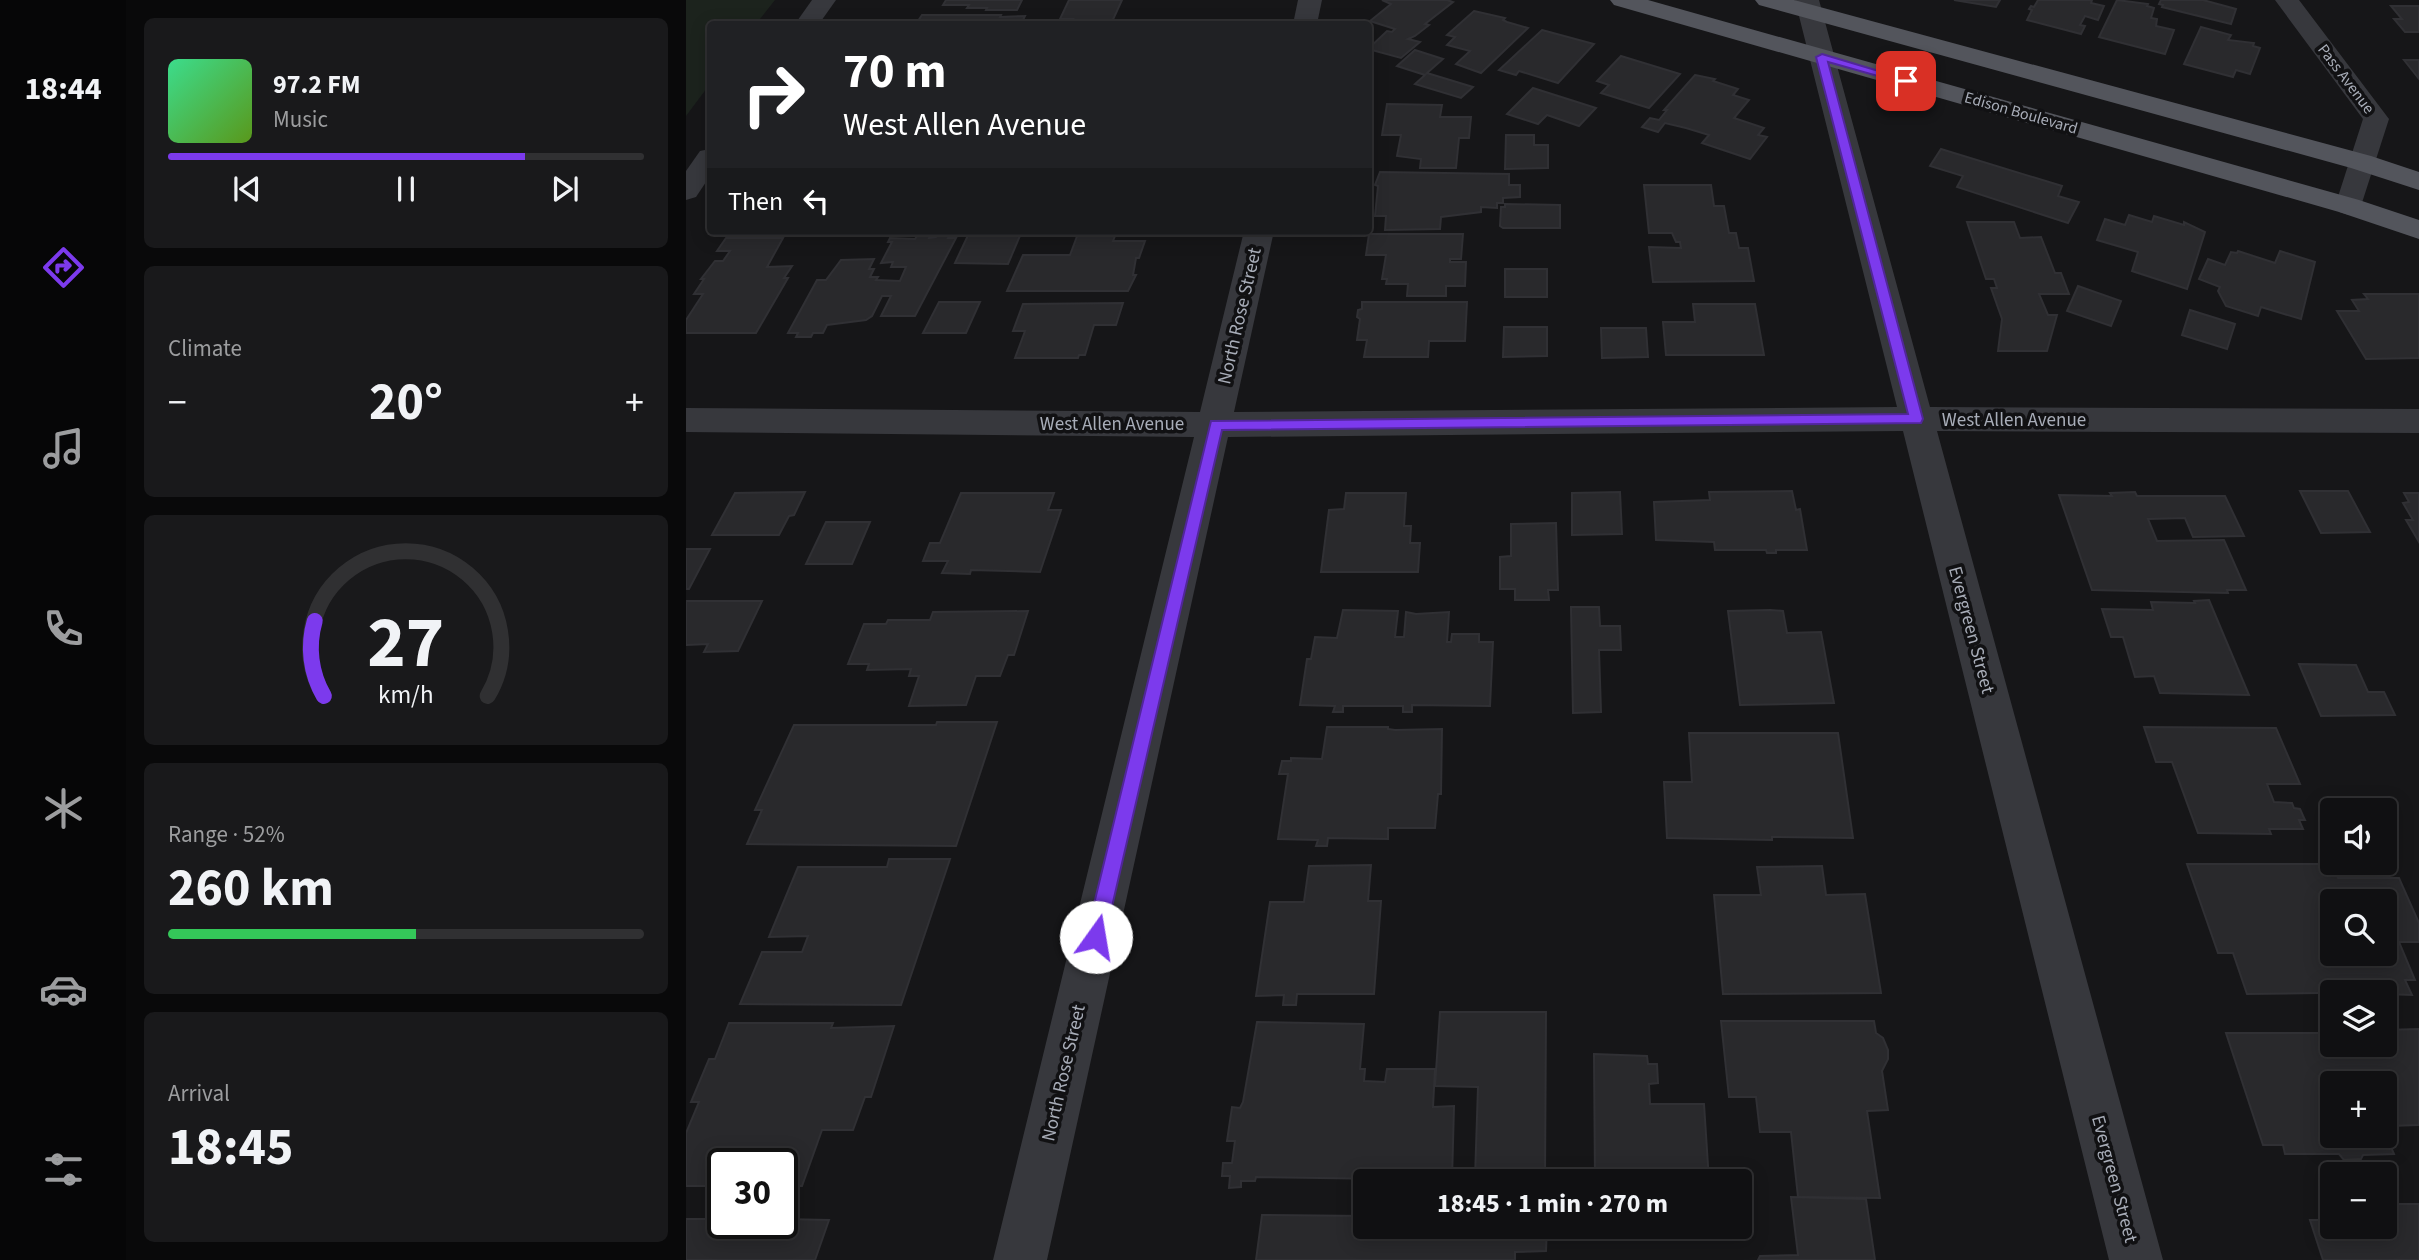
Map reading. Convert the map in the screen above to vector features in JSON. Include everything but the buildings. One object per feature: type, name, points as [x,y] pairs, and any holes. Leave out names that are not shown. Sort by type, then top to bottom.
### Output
[{"type":"main road","name":"Edison Boulevard","points":[[1622,0],[2349,206],[2419,230]]},
{"type":"main road","points":[[1767,0],[1808,6],[2361,162],[2419,181]]},
{"type":"street","points":[[809,21],[824,0]]},
{"type":"street","points":[[1306,21],[1310,0]]},
{"type":"street","name":"Pass Avenue","points":[[2287,0],[2376,119],[2349,206]]},
{"type":"street","name":"Evergreen Street","points":[[1808,6],[2136,1260]]},
{"type":"street","points":[[686,191],[707,161]]},
{"type":"street","name":"North Rose Street","points":[[1020,1260],[1258,235]]},
{"type":"street","name":"West Allen Avenue","points":[[686,419],[1216,425],[1916,419],[2419,421]]},
{"type":"shaded area","points":[[686,0],[775,0],[758,21],[707,21],[707,88],[686,116]]},
{"type":"route","points":[[1096,937],[1216,425],[1916,419],[1822,57],[1906,81]]}]
